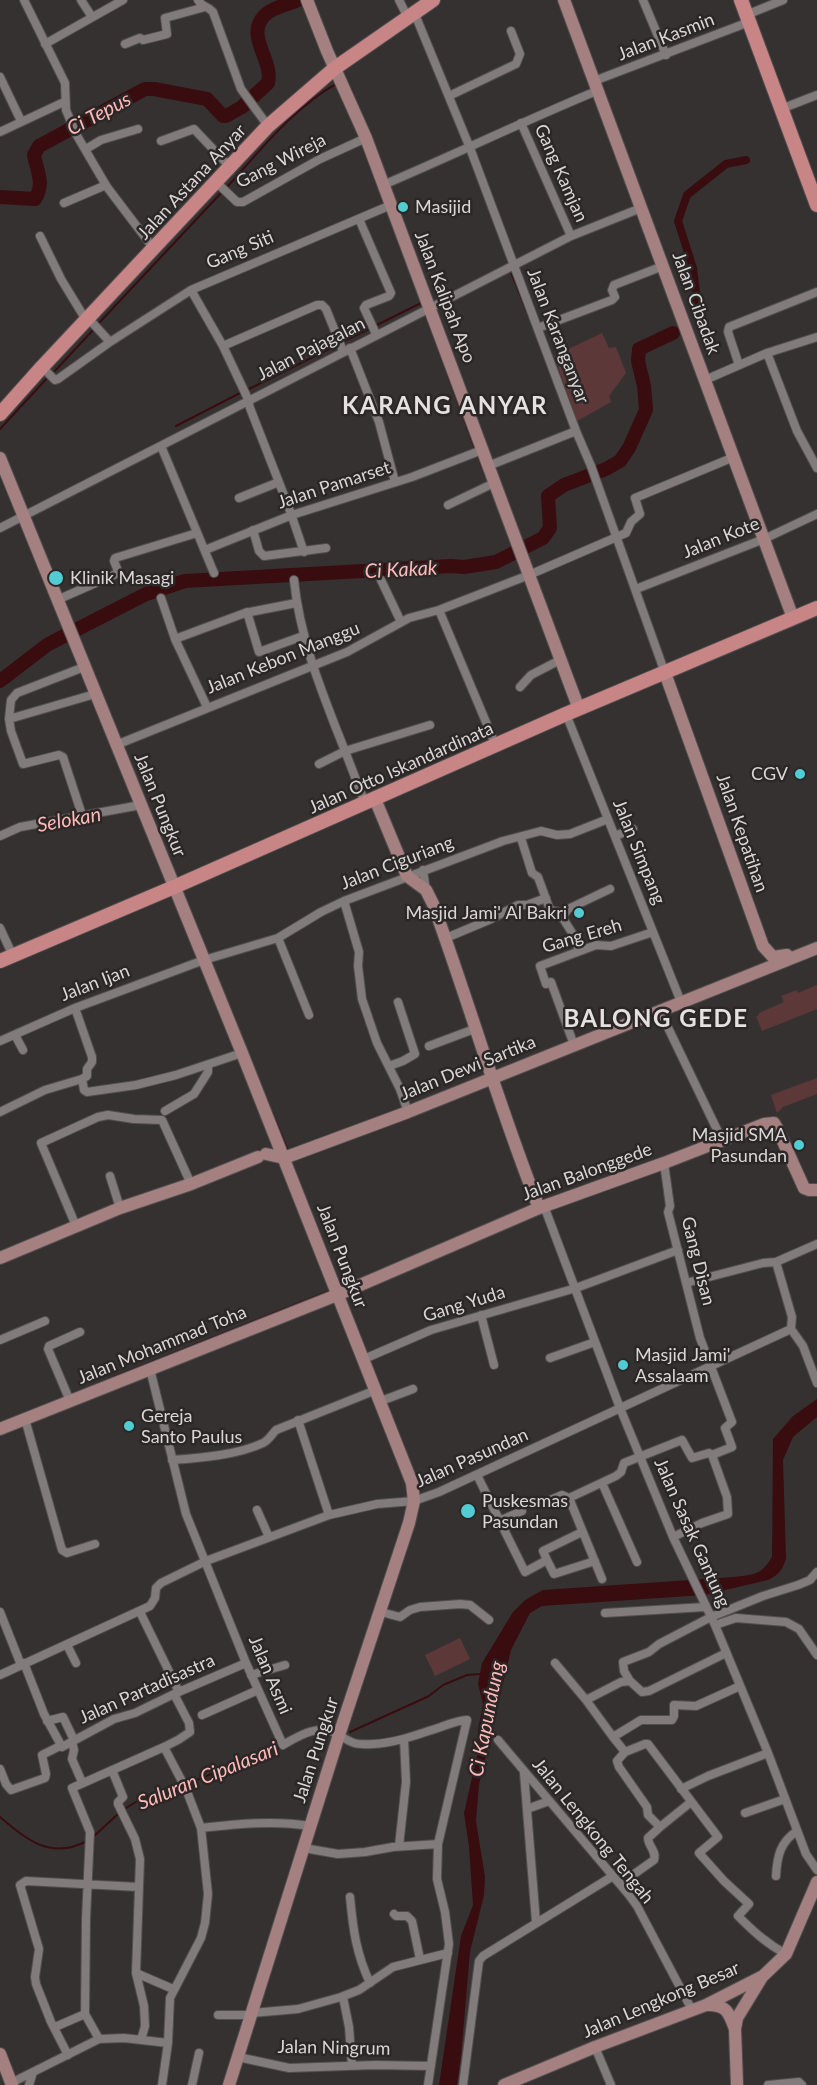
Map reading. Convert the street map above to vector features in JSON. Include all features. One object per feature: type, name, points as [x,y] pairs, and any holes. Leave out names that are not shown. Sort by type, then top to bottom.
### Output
[{"type":"main road","name":"Jalan Astana Anyar","points":[[0,414],[268,126],[335,68],[433,0]]},
{"type":"main road","name":"Jalan Cibadak","points":[[564,0],[793,618]]},
{"type":"main road","points":[[741,0],[817,205]]},
{"type":"main road","name":"Jalan Kalipah Apo","points":[[308,2],[366,138],[430,308],[478,451],[488,466],[490,484],[517,542],[560,660],[572,711]]},
{"type":"main road","name":"Jalan Pungkur","points":[[0,458],[83,668],[242,1053],[412,1483],[414,1501],[409,1523],[339,1735],[229,2085]]},
{"type":"main road","name":"Jalan Otto Iskandardinata","points":[[6,958],[174,887],[572,711],[817,608]]},
{"type":"main road","name":"Jalan Kepatihan","points":[[661,675],[762,946],[773,957],[779,957],[817,942]]},
{"type":"main road","name":"Jalan Kepatihan","points":[[661,675],[666,682],[697,768],[760,953],[762,960],[759,972]]},
{"type":"main road","points":[[370,801],[407,876],[426,890],[446,938],[519,1157],[542,1207]]},
{"type":"main road","name":"Jalan Dewi Sartika","points":[[284,1158],[408,1112],[817,948]]},
{"type":"main road","name":"Jalan Balonggede","points":[[337,1294],[542,1207],[764,1124],[774,1123],[804,1188],[817,1190]]},
{"type":"main road","points":[[0,1258],[120,1208],[191,1184],[262,1155],[284,1158]]},
{"type":"main road","name":"Jalan Mohammad Toha","points":[[0,1429],[337,1294]]},
{"type":"main road","name":"Jalan Lengkong Besar","points":[[504,2085],[706,2005],[763,1976],[786,1954],[817,1882]]},
{"type":"main road","points":[[737,2085],[735,2029],[744,2006],[763,1976]]},
{"type":"main road","points":[[706,2005],[720,2005],[724,2008],[735,2029]]},
{"type":"main road","points":[[0,2054],[12,2084]]},
{"type":"street","points":[[24,0],[65,83],[64,102],[70,123],[106,185],[154,249]]},
{"type":"street","points":[[81,0],[92,17]]},
{"type":"street","points":[[45,45],[123,0]]},
{"type":"street","points":[[198,0],[213,12],[241,89],[268,126]]},
{"type":"street","name":"Jalan Karanganyar","points":[[399,0],[411,14],[470,148],[617,537],[636,590],[661,675]]},
{"type":"street","points":[[643,0],[666,55]]},
{"type":"street","name":"Jalan Kasmin","points":[[470,148],[596,86],[748,19],[783,0]]},
{"type":"street","points":[[125,44],[140,38],[143,40],[167,34],[165,18],[205,7]]},
{"type":"street","points":[[449,96],[516,64],[520,54],[511,31]]},
{"type":"street","points":[[0,76],[21,121]]},
{"type":"street","points":[[781,109],[817,95]]},
{"type":"street","points":[[0,132],[64,102]]},
{"type":"street","name":"Gang Kamjan","points":[[521,123],[571,236]]},
{"type":"street","points":[[86,149],[101,140],[138,129]]},
{"type":"street","points":[[161,141],[194,129],[230,167]]},
{"type":"street","name":"Gang Wireja","points":[[216,182],[237,202],[243,202],[309,164],[366,138]]},
{"type":"street","points":[[383,185],[470,148]]},
{"type":"street","points":[[64,203],[106,185]]},
{"type":"street","name":"Gang Siti","points":[[42,367],[57,380],[110,342],[191,290],[391,205]]},
{"type":"street","name":"Jalan Pajagalan","points":[[0,528],[161,446],[247,396],[430,308],[571,236],[641,208]]},
{"type":"street","points":[[358,219],[391,293],[364,308],[376,334]]},
{"type":"street","points":[[40,236],[61,279],[87,319],[110,342]]},
{"type":"street","points":[[538,328],[612,300],[615,297],[612,290],[614,285],[663,266]]},
{"type":"street","points":[[191,290],[223,346],[247,396],[304,552]]},
{"type":"street","points":[[739,365],[728,332],[729,327],[817,292]]},
{"type":"street","points":[[223,346],[322,304],[346,349],[378,422],[395,482]]},
{"type":"street","points":[[705,380],[767,353],[817,337]]},
{"type":"street","points":[[767,353],[797,431],[817,468]]},
{"type":"street","points":[[488,466],[576,431]]},
{"type":"street","points":[[161,446],[214,573]]},
{"type":"street","name":"Jalan Pamarset","points":[[205,550],[292,515],[395,482],[478,451]]},
{"type":"street","points":[[617,537],[626,533],[631,522],[640,514],[635,498],[734,457]]},
{"type":"street","points":[[239,498],[279,482]]},
{"type":"street","points":[[448,505],[490,484]]},
{"type":"street","name":"Jalan Kote","points":[[636,590],[764,539],[817,514]]},
{"type":"street","points":[[253,530],[261,555],[326,548]]},
{"type":"street","points":[[57,600],[116,574],[118,571],[115,558],[197,533]]},
{"type":"street","name":"Jalan Kebon Manggu","points":[[116,745],[347,652],[401,622],[439,610],[529,575],[617,537]]},
{"type":"street","points":[[294,580],[296,603],[312,665],[345,751],[370,801]]},
{"type":"street","points":[[381,580],[401,622]]},
{"type":"street","points":[[160,598],[175,639],[207,707]]},
{"type":"street","points":[[175,639],[247,612],[296,603]]},
{"type":"street","points":[[439,610],[496,746]]},
{"type":"street","points":[[247,612],[259,651],[303,636]]},
{"type":"street","points":[[520,687],[531,675],[560,660]]},
{"type":"street","points":[[82,815],[63,757],[59,755],[23,764],[11,731],[11,700],[17,693],[83,668]]},
{"type":"street","points":[[12,718],[95,694]]},
{"type":"street","name":"Jalan Simpang","points":[[572,711],[608,819],[681,1002]]},
{"type":"street","points":[[319,764],[345,751],[430,725]]},
{"type":"street","points":[[0,836],[20,827],[141,805]]},
{"type":"street","name":"Jalan Ciguriang","points":[[204,960],[279,938],[321,912],[344,901],[484,847],[541,831],[557,835],[570,834],[608,819]]},
{"type":"street","points":[[615,836],[633,829]]},
{"type":"street","points":[[521,838],[532,873],[538,877],[551,912],[558,912],[574,936],[579,951]]},
{"type":"street","points":[[423,870],[426,890]]},
{"type":"street","points":[[562,918],[568,909],[610,889]]},
{"type":"street","points":[[446,938],[518,905],[527,905],[546,898]]},
{"type":"street","points":[[344,901],[359,952],[358,966],[362,999],[377,1043],[400,1089],[408,1112]]},
{"type":"street","points":[[0,928],[6,958]]},
{"type":"street","name":"Gang Ereh","points":[[574,1045],[551,982],[546,984],[540,966],[596,945],[611,946],[653,932]]},
{"type":"street","points":[[279,938],[309,1015]]},
{"type":"street","name":"Jalan Ijan","points":[[0,1041],[75,1008],[204,960]]},
{"type":"street","points":[[389,1066],[415,1054],[398,1002]]},
{"type":"street","points":[[0,1112],[45,1090],[87,1076],[87,1069],[92,1058],[75,1008]]},
{"type":"street","points":[[660,1011],[722,1140]]},
{"type":"street","points":[[429,1046],[477,1028]]},
{"type":"street","points":[[15,1035],[22,1050]]},
{"type":"street","points":[[82,1079],[84,1090],[89,1092],[136,1085],[242,1053]]},
{"type":"street","points":[[165,1112],[194,1094],[208,1072],[208,1065]]},
{"type":"street","points":[[76,1226],[41,1143],[98,1117],[108,1115],[162,1120],[191,1184]]},
{"type":"street","name":"Gang Disan","points":[[664,1163],[670,1206],[668,1212],[686,1283],[710,1367],[732,1422],[725,1428],[732,1447],[712,1455]]},
{"type":"street","points":[[110,1176],[120,1208]]},
{"type":"street","name":"Jalan Sasak Gantung","points":[[542,1207],[673,1537],[713,1621],[768,1753],[806,1854],[817,1870]]},
{"type":"street","points":[[686,1283],[763,1263],[776,1262],[817,1244]]},
{"type":"street","name":"Gang Yuda","points":[[364,1359],[431,1330],[576,1288],[678,1250]]},
{"type":"street","points":[[776,1262],[792,1317],[791,1329],[803,1346],[817,1383]]},
{"type":"street","points":[[481,1315],[494,1365]]},
{"type":"street","points":[[0,1340],[45,1321]]},
{"type":"street","name":"Jalan Pasundan","points":[[140,1612],[154,1603],[156,1588],[161,1582],[206,1561],[329,1515],[377,1504],[414,1501],[477,1475],[791,1329]]},
{"type":"street","points":[[70,1401],[48,1349],[49,1346],[80,1332]]},
{"type":"street","points":[[550,1358],[595,1342]]},
{"type":"street","name":"Jalan Asmi","points":[[150,1369],[186,1514],[251,1675],[283,1745],[299,1735],[314,1730],[339,1735]]},
{"type":"street","points":[[172,1460],[196,1458],[264,1443],[274,1431],[298,1419],[379,1396],[413,1389]]},
{"type":"street","points":[[25,1419],[62,1550],[67,1553],[95,1544]]},
{"type":"street","points":[[298,1419],[329,1515]]},
{"type":"street","points":[[569,1498],[621,1472],[624,1463],[682,1440],[692,1458],[709,1453],[712,1455],[727,1497],[728,1514],[673,1537]]},
{"type":"street","points":[[477,1475],[525,1572],[547,1560]]},
{"type":"street","points":[[602,1483],[637,1562]]},
{"type":"street","points":[[541,1504],[562,1495],[569,1498],[602,1579]]},
{"type":"street","points":[[257,1509],[269,1537]]},
{"type":"street","points":[[498,1521],[522,1511]]},
{"type":"street","points":[[582,1532],[543,1551],[547,1560],[554,1574],[595,1561]]},
{"type":"street","points":[[726,1653],[649,1691],[642,1692],[630,1681],[624,1671],[623,1662],[649,1652],[659,1644],[763,1596],[810,1580],[817,1572]]},
{"type":"street","points":[[381,1612],[400,1617],[420,1607],[460,1604],[470,1605],[489,1620]]},
{"type":"street","points":[[605,1613],[704,1604]]},
{"type":"street","points":[[0,1612],[47,1721],[61,1747],[42,1755],[46,1774],[43,1779],[11,1790],[0,1769]]},
{"type":"street","points":[[0,1675],[140,1612],[191,1728],[190,1732],[178,1740],[82,1782],[74,1786],[72,1790],[90,1837],[85,2014],[99,2039]]},
{"type":"street","points":[[713,1621],[736,1618],[786,1622],[799,1629],[817,1655]]},
{"type":"street","points":[[68,1645],[76,1663]]},
{"type":"street","name":"Jalan Partadisastra","points":[[61,1747],[114,1719],[135,1713],[246,1663]]},
{"type":"street","points":[[555,1663],[626,1752]]},
{"type":"street","points":[[251,1675],[285,1665]]},
{"type":"street","points":[[586,1700],[621,1682],[630,1681]]},
{"type":"street","points":[[613,1737],[641,1720],[672,1720],[674,1705],[696,1706],[740,1686]]},
{"type":"street","points":[[202,1715],[258,1690]]},
{"type":"street","points":[[47,1721],[63,1717],[73,1741],[72,1759],[82,1782]]},
{"type":"street","points":[[339,1735],[353,1744],[374,1744],[404,1739],[465,1719],[468,1722],[438,1844],[437,1879],[445,1912],[448,1953],[428,2085]]},
{"type":"street","points":[[399,1846],[406,1782],[404,1739]]},
{"type":"street","name":"Jalan Lengkong Tengah","points":[[498,1740],[637,1906],[692,2010]]},
{"type":"street","points":[[660,1827],[648,1815],[647,1807],[617,1761],[626,1752],[645,1743],[718,1838],[699,1853],[749,1904],[738,1916],[760,1938],[786,1954]]},
{"type":"street","points":[[162,2085],[168,2043],[170,1998],[196,1950],[205,1923],[208,1894],[201,1828],[164,1747]]},
{"type":"street","points":[[681,1789],[768,1753]]},
{"type":"street","points":[[112,1770],[123,1797],[118,1802],[135,1839],[140,1859],[138,1950],[135,1973],[144,2006],[145,2026],[141,2040]]},
{"type":"street","points":[[524,1773],[536,1922]]},
{"type":"street","points":[[745,1813],[785,1799]]},
{"type":"street","points":[[527,1809],[549,1801]]},
{"type":"street","points":[[620,1884],[654,1860],[654,1853],[648,1838],[691,1802]]},
{"type":"street","points":[[201,1828],[272,1822],[310,1826]]},
{"type":"street","points":[[776,1876],[779,1852],[785,1841],[797,1831]]},
{"type":"street","points":[[304,1848],[338,1854],[399,1846],[438,1844]]},
{"type":"street","points":[[463,2085],[479,1961],[490,1950],[613,1876]]},
{"type":"street","points":[[68,2055],[54,2027],[36,1980],[39,1949],[20,1885],[26,1881],[138,1887]]},
{"type":"street","points":[[350,1897],[356,1945],[360,1962],[370,1983]]},
{"type":"street","points":[[394,1914],[407,1916],[412,1921],[420,1959]]},
{"type":"street","points":[[218,2014],[251,2014],[298,2009],[343,1997],[359,1990],[393,1966],[448,1953]]},
{"type":"street","points":[[135,1973],[173,1989]]},
{"type":"street","points":[[343,1997],[349,2026],[352,2066]]},
{"type":"street","points":[[54,2027],[85,2014]]},
{"type":"street","points":[[12,2084],[99,2039],[168,2043]]},
{"type":"street","points":[[596,2047],[611,2085]]},
{"type":"street","points":[[192,2085],[199,2054]]},
{"type":"street","name":"Jalan Ningrum","points":[[238,2057],[289,2068],[431,2066]]},
{"type":"street","points":[[29,2085],[33,2072]]},
{"type":"street","points":[[768,2085],[799,2082],[802,2085]]},
{"type":"shaded area","points":[[602,333],[609,348],[616,347],[626,373],[609,396],[611,402],[577,421],[554,356]]},
{"type":"shaded area","points":[[817,985],[817,1009],[762,1031],[756,1016],[759,1013],[784,1002],[781,996],[797,990],[798,993]]},
{"type":"shaded area","points":[[817,1078],[817,1094],[783,1107],[777,1113],[771,1095]]},
{"type":"shaded area","points":[[460,1638],[470,1659],[435,1676],[425,1655]]},
{"type":"water","name":"Ci Kapundung","points":[[817,1399],[817,1417],[793,1437],[783,1460],[786,1558],[778,1574],[768,1580],[704,1595],[542,1606],[530,1613],[511,1650],[479,1785],[476,1821],[485,1877],[484,1895],[470,1952],[457,2085],[439,2085],[461,1936],[473,1905],[464,1813],[477,1756],[478,1730],[483,1704],[478,1684],[482,1663],[513,1612],[525,1600],[543,1590],[734,1577],[752,1574],[764,1568],[772,1557],[773,1439],[793,1416]]},
{"type":"waterway","name":"Ci Tepus","points":[[0,197],[35,199],[40,183],[34,155],[39,146],[145,89],[207,99],[223,116],[242,107],[268,83],[267,66],[258,40],[259,24],[271,10],[298,0]]},
{"type":"waterway","points":[[227,187],[291,117],[336,84]]},
{"type":"waterway","points":[[361,142],[378,187]]},
{"type":"waterway","name":"Ci Kakak","points":[[700,324],[693,268],[678,221],[687,195],[726,164],[746,160]]},
{"type":"waterway","points":[[98,324],[222,192]]},
{"type":"waterway","points":[[510,270],[529,317]]},
{"type":"waterway","points":[[375,326],[421,303]]},
{"type":"waterway","points":[[425,313],[475,449]]},
{"type":"waterway","points":[[342,342],[371,328]]},
{"type":"waterway","points":[[53,373],[94,329]]},
{"type":"waterway","name":"Ci Kakak","points":[[0,681],[47,645],[146,594],[185,581],[464,567],[496,562],[543,538],[550,528],[548,496],[564,485],[606,469],[620,461],[629,448],[646,410],[644,386],[638,361],[639,349],[673,333]]},
{"type":"waterway","points":[[247,390],[339,344]]},
{"type":"waterway","points":[[0,429],[49,376]]},
{"type":"waterway","points":[[176,426],[242,392]]},
{"type":"waterway","points":[[477,454],[486,477]]},
{"type":"waterway","points":[[272,1112],[288,1151]]},
{"type":"waterway","points":[[114,1377],[332,1290]]},
{"type":"waterway","name":"Saluran Cipalasari","points":[[350,1732],[429,1696],[443,1685],[467,1675],[481,1674]]},
{"type":"waterway","name":"Saluran Cipalasari","points":[[186,1784],[281,1747]]},
{"type":"waterway","name":"Saluran Cipalasari","points":[[123,1810],[142,1798],[180,1785]]},
{"type":"waterway","name":"Saluran Cipalasari","points":[[92,1838],[118,1814]]},
{"type":"waterway","name":"Saluran Cipalasari","points":[[0,1817],[29,1840],[40,1845],[62,1849],[87,1841]]},
{"type":"place","name":"Masijid","points":[[403,207]]},
{"type":"place","name":"Klinik Masagi","points":[[56,578]]},
{"type":"place","name":"CGV","points":[[800,774]]},
{"type":"place","name":"Masjid Jami' Al Bakri","points":[[579,913]]},
{"type":"place","name":"Masjid SMA Pasundan","points":[[799,1145]]},
{"type":"place","name":"Masjid Jami' Assalaam","points":[[623,1365]]},
{"type":"place","name":"Gereja Santo Paulus","points":[[129,1426]]},
{"type":"place","name":"Puskesmas Pasundan","points":[[468,1511]]},
{"type":"district","name":"KARANG ANYAR","points":[[445,406]]},
{"type":"district","name":"BALONG GEDE","points":[[656,1019]]},
{"type":"water label","name":"Selokan","points":[[69,820]]}]
